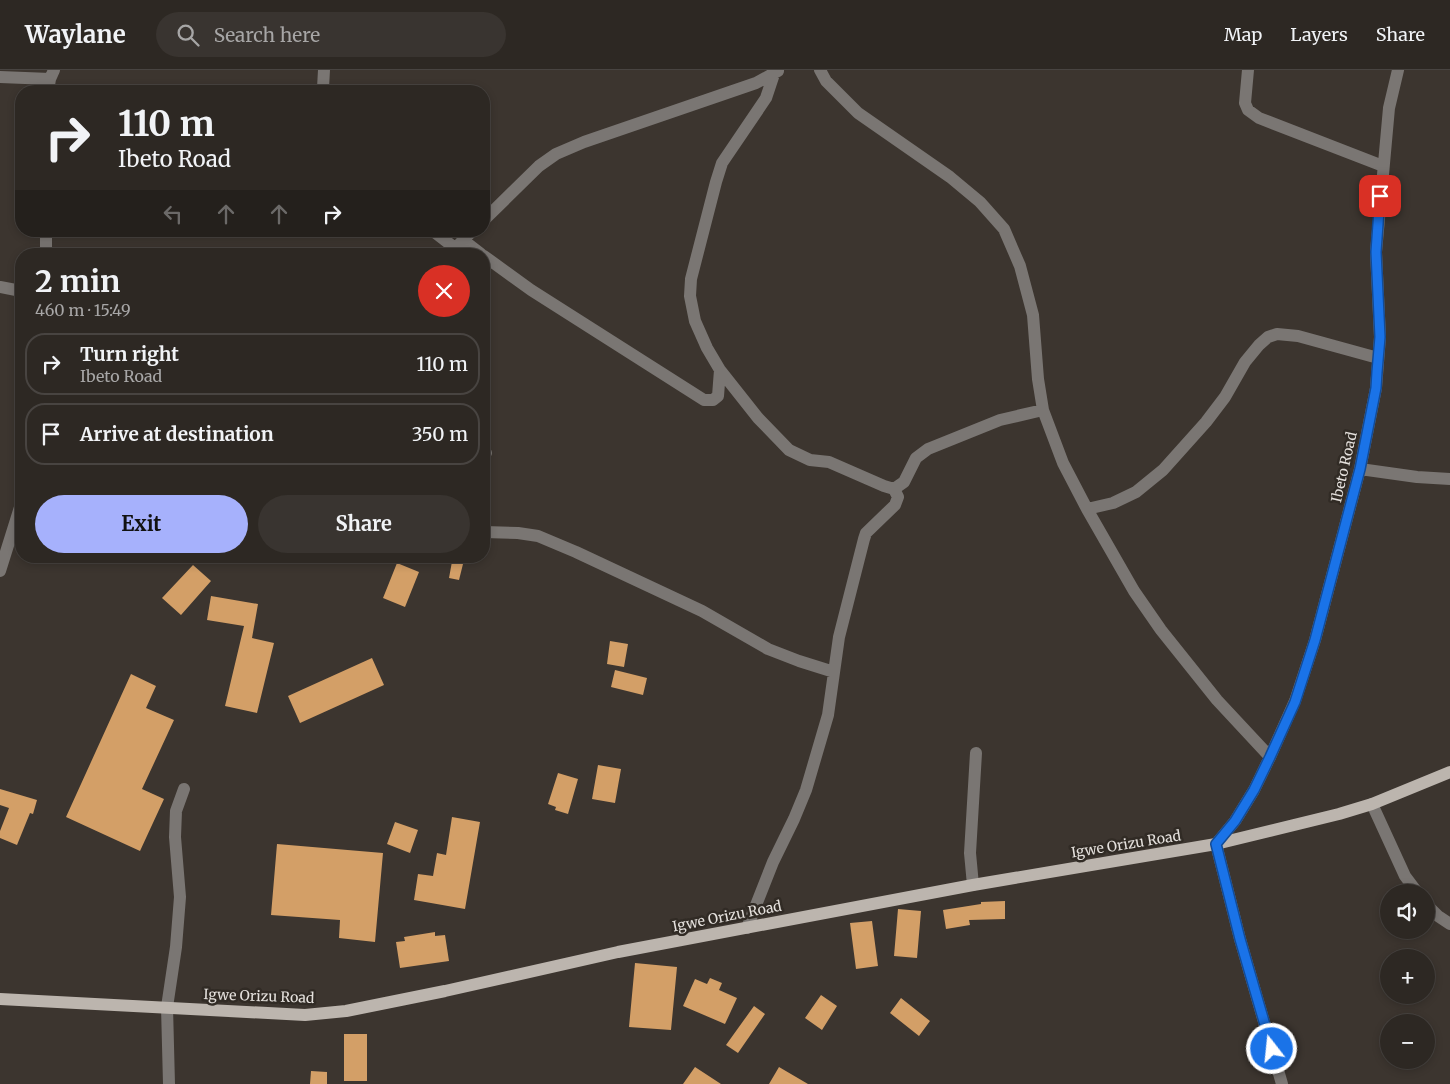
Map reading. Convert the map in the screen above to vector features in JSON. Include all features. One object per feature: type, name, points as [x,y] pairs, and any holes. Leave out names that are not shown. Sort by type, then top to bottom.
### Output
[{"type":"main road","name":"Igwe Orizu Road","points":[[0,1000],[305,1015],[346,1011],[445,992],[618,952],[973,885],[1216,844],[1372,804],[1450,772]]},
{"type":"street","points":[[323,85],[324,70]]},
{"type":"street","points":[[820,70],[826,81],[858,113],[950,177],[980,202],[1004,229],[1020,266],[1034,315],[1038,380],[1043,410],[1063,463],[1134,591],[1161,630],[1217,700],[1270,757]]},
{"type":"street","points":[[1248,70],[1245,103],[1248,110],[1259,118],[1383,166]]},
{"type":"street","points":[[1397,72],[1411,70]]},
{"type":"street","points":[[490,214],[539,166],[556,154],[584,142],[756,83],[776,72]]},
{"type":"street","points":[[747,928],[773,862],[794,820],[806,790],[828,715],[839,637],[866,533],[895,505],[898,497],[894,489],[829,462],[810,460],[790,450],[758,418],[720,370],[706,348],[695,321],[690,296],[691,279],[716,182],[722,164],[766,98],[776,72]]},
{"type":"street","name":"Ibeto Road","points":[[1216,844],[1235,821],[1254,790],[1295,702],[1315,640],[1360,469],[1376,388],[1380,337],[1376,252],[1389,108],[1397,72]]},
{"type":"street","points":[[0,77],[50,80]]},
{"type":"street","points":[[446,237],[460,243]]},
{"type":"street","points":[[490,261],[531,290],[704,400],[713,400],[718,396],[720,370]]},
{"type":"street","points":[[0,287],[15,291]]},
{"type":"street","points":[[1087,509],[1113,503],[1136,492],[1163,470],[1226,397],[1245,362],[1258,344],[1268,338],[1277,334],[1298,336],[1378,358]]},
{"type":"street","points":[[894,489],[904,482],[916,458],[928,449],[1000,420],[1043,410]]},
{"type":"street","points":[[1360,469],[1417,477],[1450,479]]},
{"type":"street","points":[[490,532],[538,536],[702,611],[768,649],[834,672]]},
{"type":"street","points":[[2,563],[15,537]]},
{"type":"street","points":[[973,885],[970,854],[976,753]]},
{"type":"street","points":[[169,1084],[167,1007],[176,948],[180,897],[175,837],[176,811],[184,789]]},
{"type":"street","points":[[1372,804],[1405,876],[1411,884]]},
{"type":"street","points":[[1216,844],[1240,939],[1282,1084]]},
{"type":"street","points":[[1435,913],[1450,924]]},
{"type":"building","points":[[397,563],[419,572],[405,607],[383,598]]},
{"type":"building","points":[[452,563],[463,563],[459,580],[449,578]]},
{"type":"building","points":[[193,565],[211,581],[181,615],[162,598]]},
{"type":"building","points":[[211,596],[258,604],[252,638],[274,643],[257,713],[225,706],[244,626],[207,620]]},
{"type":"building","points":[[610,641],[628,644],[624,667],[607,664]]},
{"type":"building","points":[[372,658],[384,685],[300,723],[288,696]]},
{"type":"building","points":[[615,670],[647,678],[643,695],[611,687]]},
{"type":"building","points":[[131,674],[156,686],[146,708],[174,720],[142,789],[164,799],[140,851],[66,817]]},
{"type":"building","points":[[598,765],[621,769],[615,803],[592,799]]},
{"type":"building","points":[[558,773],[578,779],[568,814],[555,810],[556,807],[548,804]]},
{"type":"building","points":[[0,789],[37,800],[33,814],[30,813],[17,845],[0,838],[0,831],[9,808],[0,805]]},
{"type":"building","points":[[452,817],[480,822],[465,909],[414,900],[418,874],[433,876],[437,853],[446,855]]},
{"type":"building","points":[[395,822],[418,830],[410,853],[387,844]]},
{"type":"building","points":[[277,844],[383,853],[375,942],[339,938],[340,920],[271,915]]},
{"type":"building","points":[[1005,901],[1005,919],[969,920],[970,925],[946,929],[943,910],[981,904],[981,902]]},
{"type":"building","points":[[898,909],[921,911],[917,958],[894,956]]},
{"type":"building","points":[[872,921],[878,966],[856,969],[850,923]]},
{"type":"building","points":[[435,932],[435,936],[445,935],[449,961],[400,968],[396,942],[405,941],[404,937]]},
{"type":"building","points":[[635,963],[677,967],[671,1030],[629,1027]]},
{"type":"building","points":[[710,978],[722,983],[719,990],[737,998],[725,1024],[683,1006],[695,979],[707,984]]},
{"type":"building","points":[[821,995],[837,1006],[822,1030],[805,1018]]},
{"type":"building","points":[[901,998],[930,1021],[919,1036],[890,1013]]},
{"type":"building","points":[[754,1006],[765,1014],[738,1053],[726,1045]]},
{"type":"building","points":[[344,1034],[367,1034],[367,1081],[344,1081]]},
{"type":"building","points":[[695,1067],[721,1084],[683,1084]]},
{"type":"building","points":[[779,1067],[808,1084],[769,1084]]},
{"type":"building","points":[[311,1071],[327,1072],[327,1084],[310,1084]]},
{"type":"route","points":[[1272,1049],[1240,939],[1216,844],[1235,821],[1254,790],[1295,702],[1315,640],[1360,469],[1376,388],[1380,337],[1376,252],[1380,196]]}]
